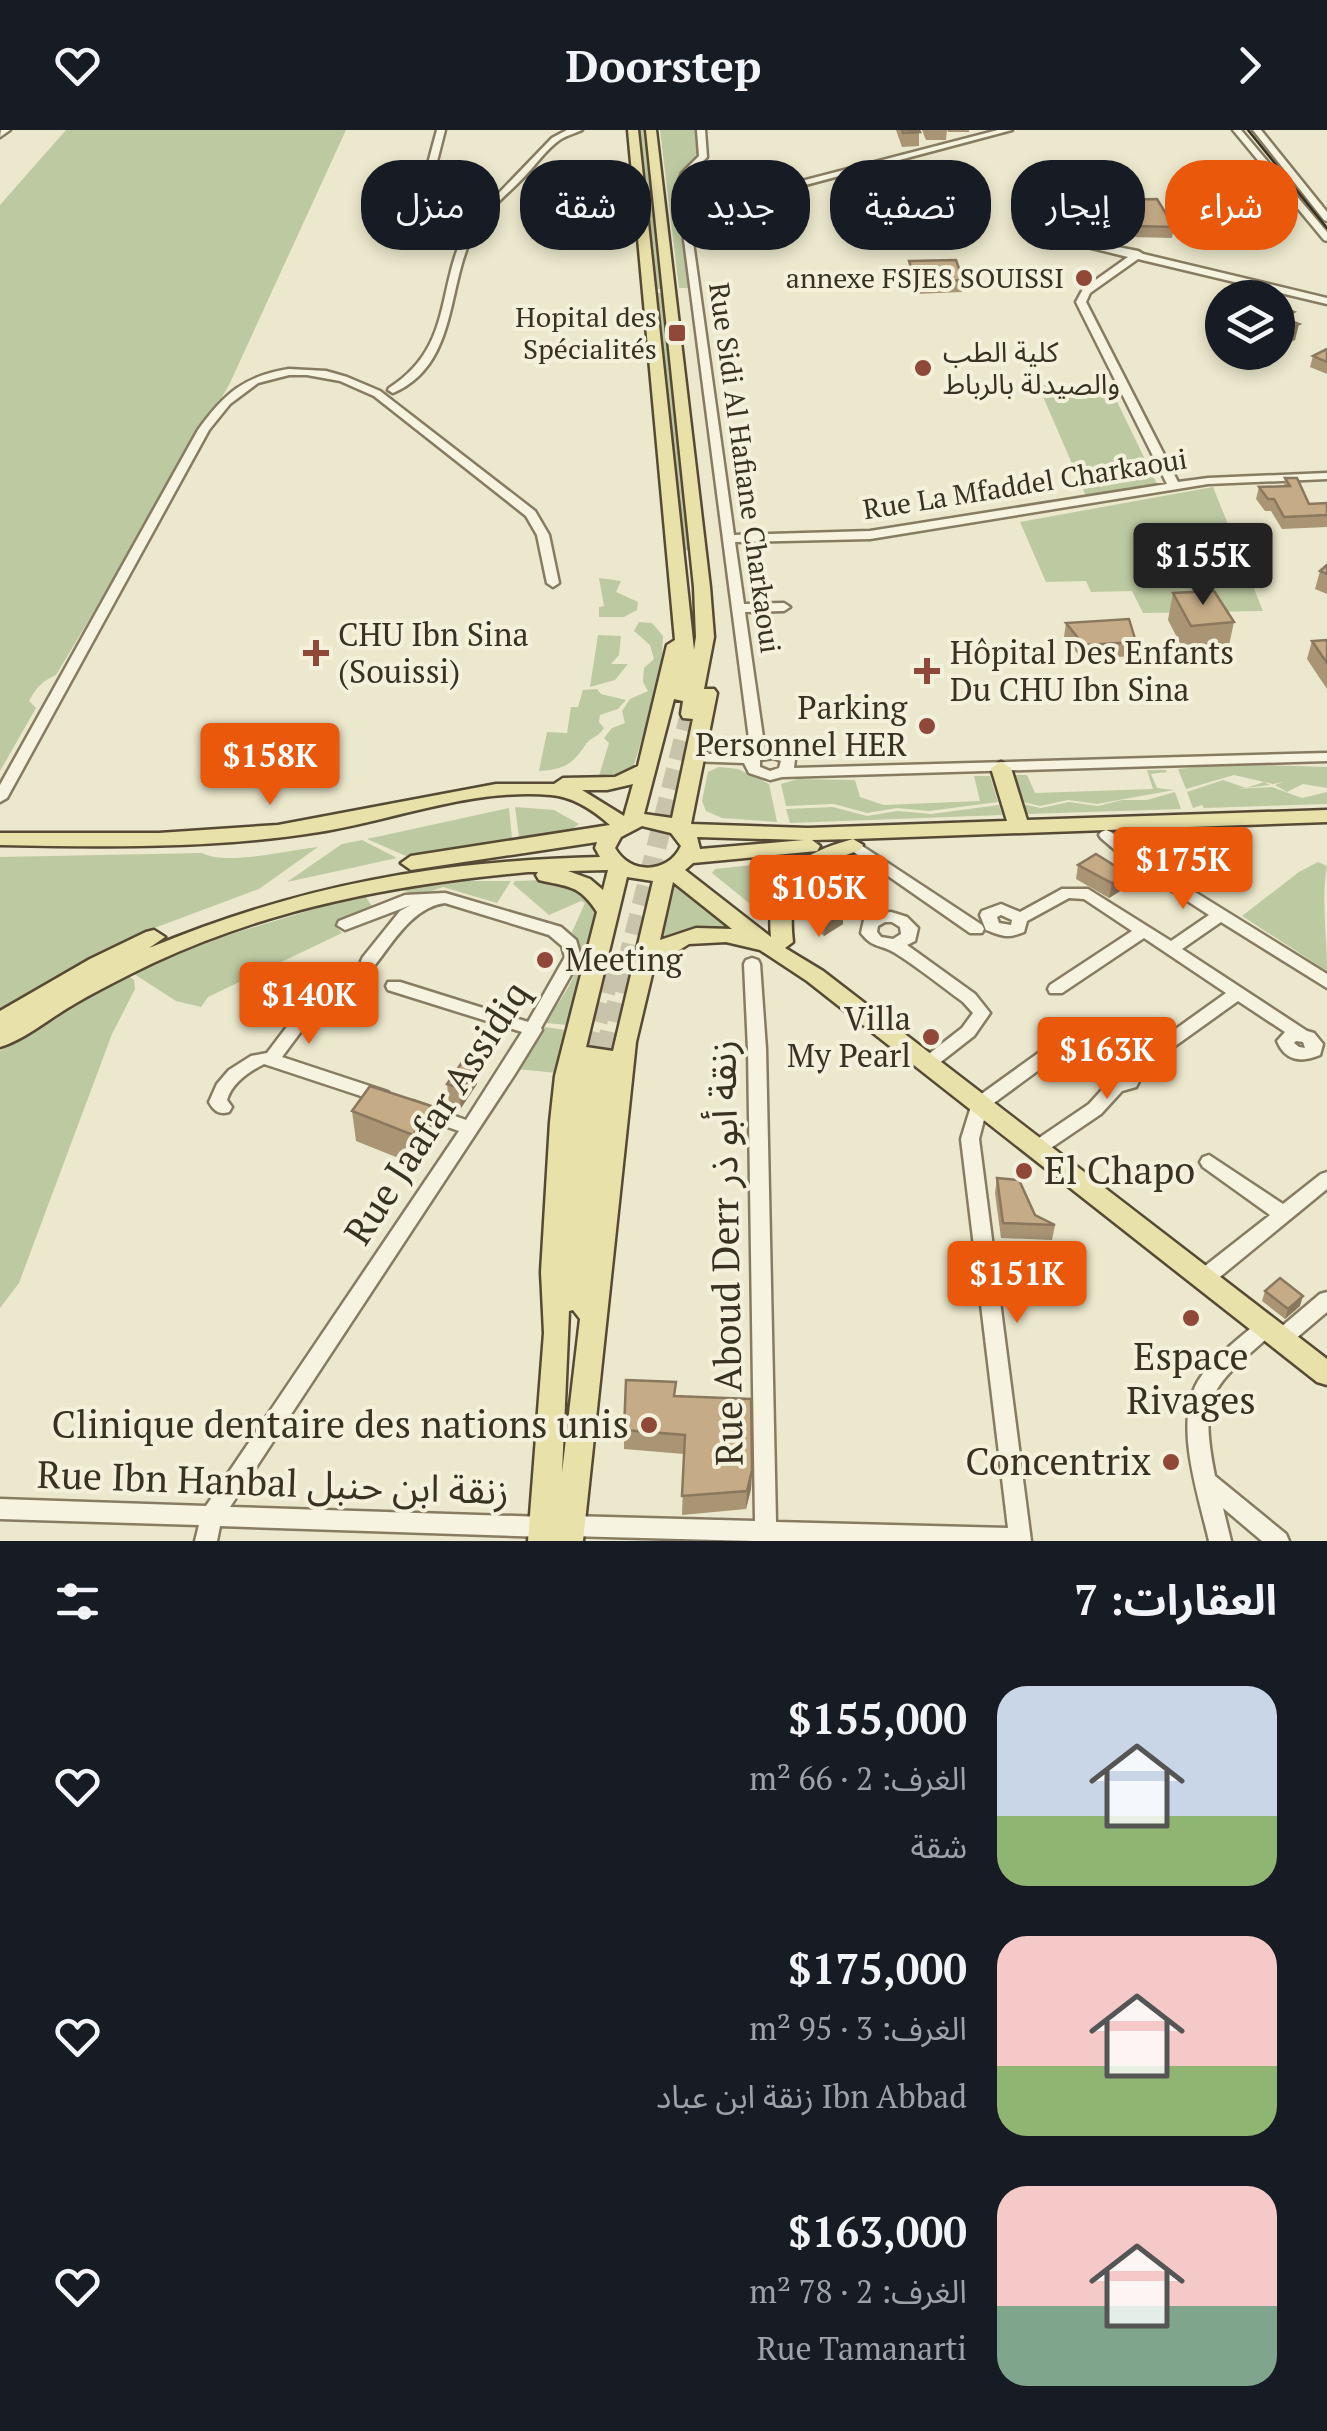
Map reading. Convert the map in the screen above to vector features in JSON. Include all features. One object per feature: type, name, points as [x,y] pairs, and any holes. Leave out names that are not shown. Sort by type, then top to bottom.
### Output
[{"type":"main road","points":[[633,130],[685,676],[684,713],[705,636]]},
{"type":"main road","points":[[556,1534],[605,1232],[616,1098],[640,966],[676,866],[691,846],[681,829],[712,668],[705,636],[650,130]]},
{"type":"main road","points":[[556,1534],[555,1260],[565,1092],[616,865],[605,848],[620,829],[647,768],[681,634]]},
{"type":"main road","points":[[0,839],[152,841],[238,836],[360,820],[493,792],[612,784],[647,768]]},
{"type":"main road","points":[[1000,768],[1019,826]]},
{"type":"main road","points":[[536,788],[584,797],[620,829]]},
{"type":"main road","points":[[0,848],[247,844],[346,832],[523,797],[572,804],[620,829]]},
{"type":"main road","points":[[0,1021],[129,948],[260,897],[394,866],[620,829],[652,820],[681,829],[786,834],[1327,816]]},
{"type":"main road","points":[[0,1039],[103,977],[212,927],[343,890],[479,868],[616,865],[644,874],[676,866],[853,845],[1327,828]]},
{"type":"main road","points":[[780,948],[778,908],[787,883],[808,864],[853,845]]},
{"type":"main road","points":[[676,866],[1327,1374]]},
{"type":"main road","points":[[479,868],[576,879],[594,890],[608,912]]},
{"type":"main road","points":[[640,966],[670,942],[698,934],[738,937],[780,948]]},
{"type":"main road","points":[[557,1333],[570,1269],[576,1138],[597,1054],[584,1289],[589,1336]]},
{"type":"street","points":[[0,135],[6,130]]},
{"type":"street","points":[[433,160],[441,130]]},
{"type":"street","points":[[500,198],[567,130],[578,130]]},
{"type":"street","points":[[698,160],[704,153],[701,130]]},
{"type":"street","points":[[810,181],[1008,130]]},
{"type":"street","points":[[1236,130],[1327,238]]},
{"type":"street","points":[[1257,130],[1327,218]]},
{"type":"street","points":[[385,393],[410,379],[434,352],[466,250]]},
{"type":"street","name":"Rue Sidi Al Hafiane Charkaoui","points":[[689,250],[759,758]]},
{"type":"street","points":[[1119,250],[1327,301]]},
{"type":"street","points":[[1138,254],[1086,290],[1081,302],[1174,486]]},
{"type":"street","points":[[0,798],[182,471],[229,399],[255,380],[291,372],[337,377],[385,393],[532,514],[543,535],[553,583]]},
{"type":"street","points":[[1168,472],[1208,480]]},
{"type":"street","name":"Rue La Mfaddel Charkaoui","points":[[730,539],[870,535],[1208,480],[1327,476]]},
{"type":"street","points":[[739,608],[784,607]]},
{"type":"street","points":[[694,758],[759,758],[786,768],[815,772],[1327,757]]},
{"type":"street","points":[[759,758],[765,775],[786,768]]},
{"type":"street","points":[[1106,835],[1140,864],[1327,982]]},
{"type":"street","points":[[853,845],[976,929]]},
{"type":"street","points":[[1020,918],[1067,893],[1088,894],[1300,1034]]},
{"type":"street","points":[[369,961],[401,921],[436,897]]},
{"type":"street","name":"Rue Jaafar Assidiq","points":[[212,1515],[471,1128],[572,964],[570,944],[548,928],[436,897],[415,898],[345,925]]},
{"type":"street","points":[[384,908],[401,921]]},
{"type":"street","points":[[1170,948],[1222,914]]},
{"type":"street","points":[[1056,990],[1144,930]]},
{"type":"street","points":[[894,945],[969,998],[982,1013],[968,1032],[927,1064]]},
{"type":"street","name":"Rue Aboud Derr زنقة أبو ذر","points":[[752,964],[758,1049],[766,1536]]},
{"type":"street","points":[[394,986],[534,1030]]},
{"type":"street","points":[[272,1059],[323,991]]},
{"type":"street","points":[[1151,1055],[1238,993]]},
{"type":"street","points":[[1019,1540],[970,1140],[979,1105],[1082,1030]]},
{"type":"street","points":[[222,1107],[218,1096],[223,1089],[253,1061],[272,1059],[471,1128]]},
{"type":"street","points":[[1036,1150],[1094,1109],[1120,1082]]},
{"type":"street","points":[[1208,1162],[1283,1214]]},
{"type":"street","points":[[1203,1279],[1327,1179]]},
{"type":"street","points":[[1220,1541],[1198,1418],[1202,1395],[1211,1380],[1273,1333],[1327,1300]]},
{"type":"street","points":[[1207,1482],[1278,1541]]},
{"type":"street","name":"Rue Ibn Hanbal زنقة ابن حنبل","points":[[0,1509],[212,1515],[556,1534],[1019,1540]]},
{"type":"street","points":[[206,1541],[212,1515]]},
{"type":"green space","points":[[66,130],[346,130],[229,385],[56,675],[37,688],[29,701],[36,708],[0,771],[0,205]]},
{"type":"green space","points":[[639,130],[645,130],[648,160],[642,160]]},
{"type":"green space","points":[[660,130],[695,130],[698,152],[693,160],[671,160],[671,221]]},
{"type":"green space","points":[[651,186],[662,289],[654,289],[650,250]]},
{"type":"green space","points":[[674,250],[683,250],[688,288],[679,288]]},
{"type":"green space","points":[[655,293],[662,293],[690,550],[681,551]]},
{"type":"green space","points":[[1108,383],[1157,484],[1086,496],[1038,385]]},
{"type":"green space","points":[[1213,487],[1263,611],[1143,613],[1132,591],[1091,592],[1086,581],[1046,582],[1020,522]]},
{"type":"green space","points":[[599,578],[621,581],[616,592],[638,602],[637,610],[624,617],[599,617],[599,607],[604,606]]},
{"type":"green space","points":[[639,622],[652,623],[663,636],[661,674],[632,772],[598,779],[609,743],[604,738],[612,728],[625,723],[622,711],[630,699],[648,691],[643,682],[644,668],[654,659],[650,645],[634,631]]},
{"type":"green space","points":[[598,635],[621,636],[619,655],[611,664],[628,664],[615,680],[590,687]]},
{"type":"green space","points":[[597,689],[601,694],[626,700],[618,709],[600,715],[599,722],[604,728],[572,761],[539,771],[547,732],[567,733],[571,707],[578,707],[583,690]]},
{"type":"green space","points":[[1226,764],[1327,767],[1327,788],[1303,784],[1287,792],[1275,785],[1283,782],[1273,784],[1234,775],[1186,789],[1178,769]]},
{"type":"green space","points":[[719,767],[738,769],[769,784],[777,822],[722,818],[706,811],[702,801],[708,772]]},
{"type":"green space","points":[[1147,770],[1166,770],[1151,774],[1157,788],[1174,790],[1097,804],[1068,800],[1040,806],[1023,802],[1014,775],[1027,775],[1035,793],[1153,789]]},
{"type":"green space","points":[[974,776],[990,776],[998,802],[929,811],[897,808],[867,813],[834,804],[786,806],[781,784],[798,779],[855,780],[860,797],[884,805],[980,801]]},
{"type":"green space","points":[[1223,780],[1246,788],[1238,789],[1272,787],[1302,798],[1327,792],[1327,804],[1193,808],[1187,792]]},
{"type":"green space","points":[[1175,792],[1181,809],[1026,814],[1022,804],[1041,808],[1069,802],[1098,806]]},
{"type":"green space","points":[[999,805],[1002,815],[790,823],[786,809],[833,807],[867,816],[898,811],[931,814]]},
{"type":"green space","points":[[515,807],[554,810],[579,824],[571,830],[519,837]]},
{"type":"green space","points":[[509,808],[512,839],[406,856],[367,839]]},
{"type":"green space","points":[[362,840],[397,858],[287,882],[342,844]]},
{"type":"green space","points":[[318,847],[259,889],[133,936],[0,1010],[0,857],[202,853],[242,858]]},
{"type":"green space","points":[[802,859],[775,882],[765,916],[712,873],[715,869],[772,863],[781,867],[782,861]]},
{"type":"green space","points":[[1318,862],[1327,866],[1327,971],[1242,916]]},
{"type":"green space","points":[[549,880],[583,894],[596,914],[567,1025],[546,1023],[578,966],[580,954],[572,932],[585,903],[581,901],[549,915],[513,884]]},
{"type":"green space","points":[[454,881],[511,881],[497,903],[443,887],[421,895],[393,888]]},
{"type":"green space","points":[[673,885],[728,927],[693,928],[660,939]]},
{"type":"green space","points":[[364,894],[373,908],[334,924],[342,933],[208,997],[201,1007],[176,1001],[131,972],[198,944]]},
{"type":"green space","points":[[126,974],[134,980],[135,989],[112,1034],[19,1283],[0,1308],[0,1051]]},
{"type":"green space","points":[[545,1027],[566,1030],[557,1073],[517,1069]]},
{"type":"building","points":[[1145,199],[1157,199],[1165,212],[1165,227],[1145,226]]},
{"type":"building","points":[[956,260],[963,280],[916,282],[909,261]]},
{"type":"building","points":[[1327,349],[1327,362],[1313,356]]},
{"type":"building","points":[[1285,478],[1297,478],[1309,504],[1327,503],[1327,515],[1284,517],[1274,499],[1268,499],[1259,487],[1290,486]]},
{"type":"building","points":[[1214,591],[1234,622],[1191,626],[1173,593]]},
{"type":"building","points":[[1129,619],[1136,642],[1084,645],[1066,623]]},
{"type":"building","points":[[1327,640],[1327,663],[1312,641]]},
{"type":"building","points":[[1096,854],[1128,874],[1112,883],[1078,865]]},
{"type":"building","points":[[824,901],[843,914],[825,926],[814,917],[814,907]]},
{"type":"building","points":[[1100,1039],[1121,1053],[1105,1064],[1084,1050]]},
{"type":"building","points":[[463,1061],[475,1064],[459,1088],[447,1084]]},
{"type":"building","points":[[370,1086],[431,1106],[413,1135],[352,1111]]},
{"type":"building","points":[[997,1178],[1019,1180],[1035,1215],[1055,1225],[1003,1223]]},
{"type":"building","points":[[1280,1278],[1303,1296],[1288,1309],[1265,1291]]},
{"type":"building","points":[[626,1380],[676,1382],[674,1396],[751,1399],[752,1470],[747,1491],[682,1496],[685,1435],[624,1430]]},
{"type":"tunnel","points":[[605,1051],[690,714]]},
{"type":"tunnel","points":[[590,1051],[615,954]]},
{"type":"tunnel","points":[[589,1054],[590,1049]]},
{"type":"tunnel","points":[[604,1056],[606,1049]]},
{"type":"tram line","points":[[1248,130],[1327,228]]},
{"type":"place","name":"annexe FSJES SOUISSI","points":[[1084,278]]},
{"type":"place","name":"Hopital des Spécialités","points":[[677,333]]},
{"type":"place","name":"كلية الطب والصيدلة بالرباط","points":[[923,368]]},
{"type":"place","name":"CHU Ibn Sina (Souissi)","points":[[316,653]]},
{"type":"place","name":"Hôpital Des Enfants Du CHU Ibn Sina","points":[[927,671]]},
{"type":"place","name":"Parking Personnel HER","points":[[927,726]]},
{"type":"place","name":"Meeting","points":[[545,960]]},
{"type":"place","name":"Villa My Pearl","points":[[931,1037]]},
{"type":"place","name":"El Chapo","points":[[1024,1171]]},
{"type":"place","name":"Espace Rivages","points":[[1191,1318]]},
{"type":"place","name":"Clinique dentaire des nations unis","points":[[649,1425]]},
{"type":"place","name":"Concentrix","points":[[1171,1462]]}]
